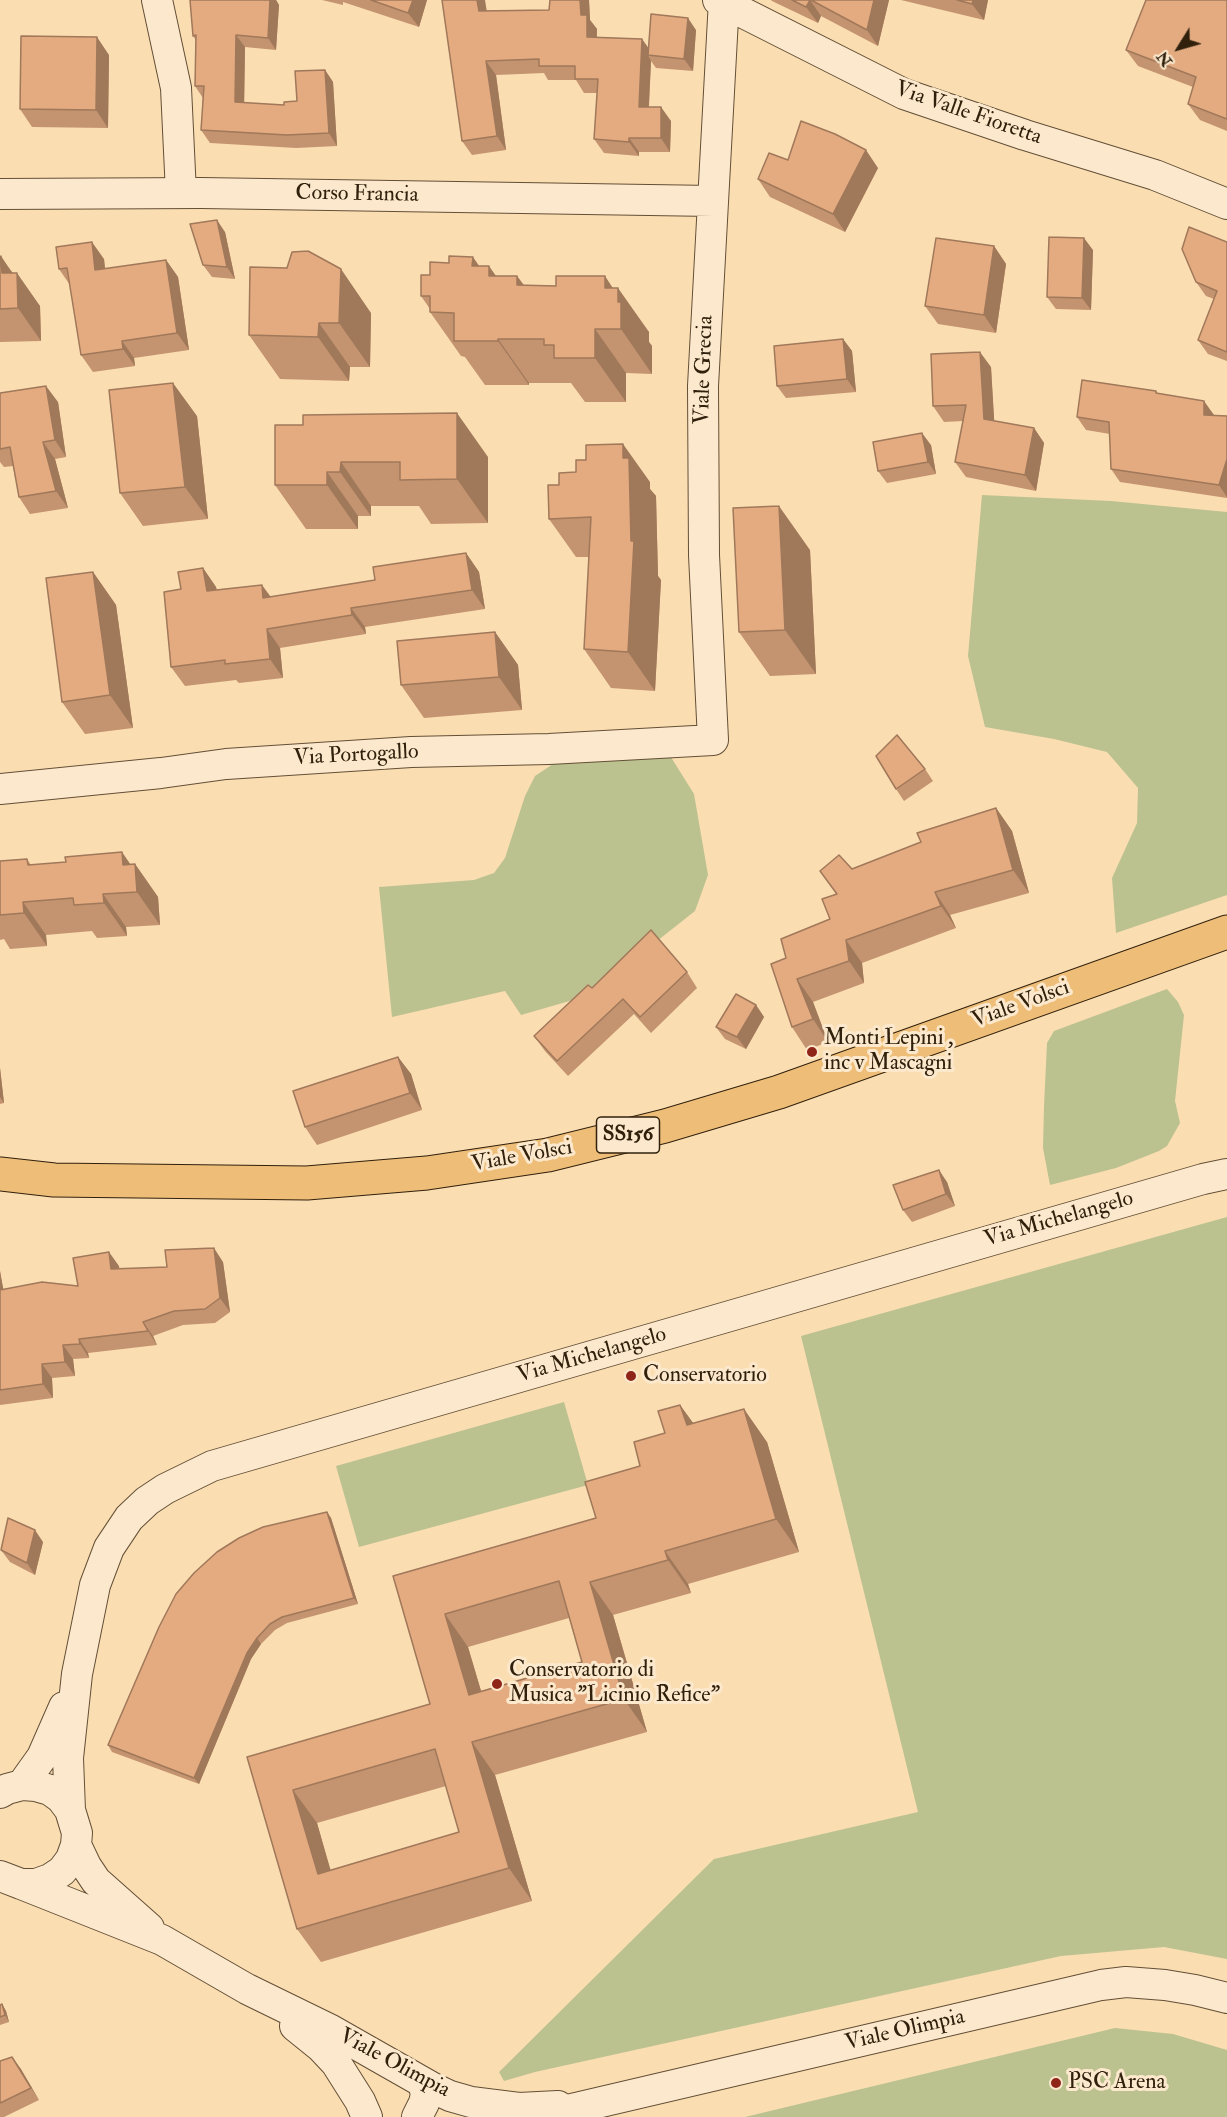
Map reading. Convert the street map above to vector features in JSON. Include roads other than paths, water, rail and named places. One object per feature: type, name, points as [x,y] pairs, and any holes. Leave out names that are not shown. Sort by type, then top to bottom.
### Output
[{"type":"main road","name":"Viale Volsci","points":[[0,1174],[54,1180],[307,1184],[427,1173],[548,1155],[665,1126],[779,1092],[1227,932]]},
{"type":"street","points":[[157,0],[176,87],[181,193]]},
{"type":"street","name":"Viale Grecia","points":[[713,740],[704,555],[703,386],[722,1]]},
{"type":"street","name":"Via Valle Fioretta","points":[[722,1],[904,94],[1025,135],[1155,175],[1227,204]]},
{"type":"street","name":"Corso Francia","points":[[0,194],[181,193],[713,201]]},
{"type":"street","name":"Via Portogallo","points":[[0,789],[226,764],[411,752],[549,749],[713,740]]},
{"type":"street","name":"Via Michelangelo","points":[[76,1845],[77,1833],[70,1810],[68,1758],[78,1674],[95,1585],[109,1548],[129,1518],[147,1501],[165,1489],[212,1466],[1191,1182],[1227,1174]]},
{"type":"street","name":"Via Michelangelo","points":[[11,1789],[33,1771],[49,1744],[78,1674]]},
{"type":"street","points":[[11,1789],[36,1786],[50,1790],[61,1798],[70,1810]]},
{"type":"street","points":[[7,1880],[36,1884],[50,1879],[62,1871],[71,1859],[76,1845]]},
{"type":"street","name":"Viale Olimpia","points":[[76,1845],[96,1881],[162,1940]]},
{"type":"street","name":"Viale Olimpia","points":[[7,1880],[162,1940],[247,1989],[331,2030],[450,2096],[491,2106],[519,2108],[585,2105]]},
{"type":"street","name":"Viale Olimpia","points":[[537,2117],[1101,1985],[1126,1982],[1165,1985],[1227,1998]]},
{"type":"street","name":"Viale Olimpia","points":[[247,1989],[321,2047],[349,2082],[367,2117]]},
{"type":"street","points":[[417,2117],[426,2094],[423,2083]]},
{"type":"place","name":"Monti Lepini , inc v Mascagni","points":[[812,1052]]},
{"type":"place","name":"Conservatorio","points":[[631,1376]]},
{"type":"place","name":"Conservatorio di Musica \"Licinio Refice\"","points":[[497,1684]]},
{"type":"place","name":"PSC Arena","points":[[1056,2083]]}]
